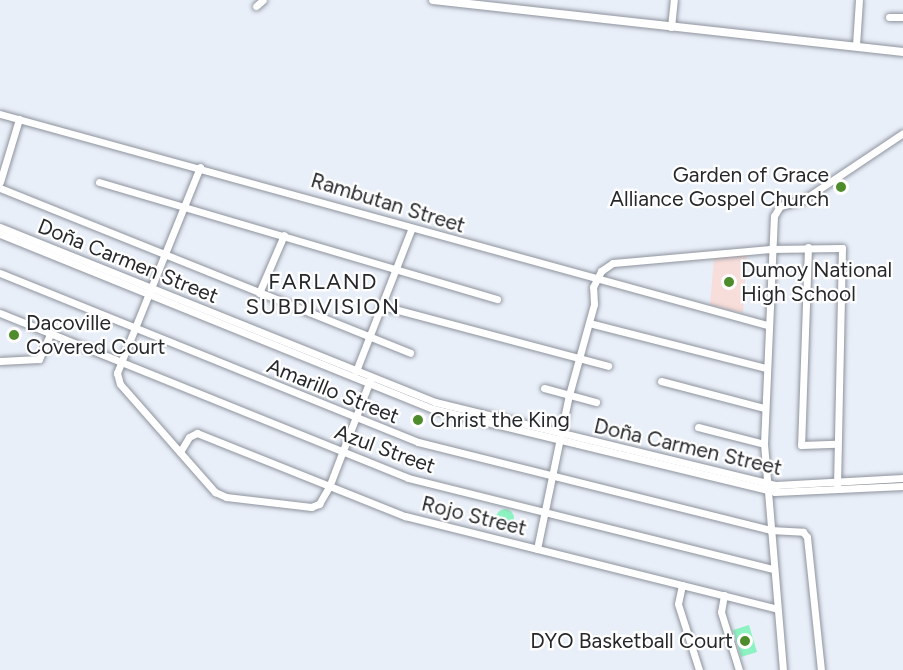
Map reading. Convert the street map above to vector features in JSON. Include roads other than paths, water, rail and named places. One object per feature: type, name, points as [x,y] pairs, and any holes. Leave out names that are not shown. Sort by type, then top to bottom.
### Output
[{"type":"street","points":[[256,6],[263,0]]},
{"type":"street","points":[[433,0],[496,3],[671,27],[903,51]]},
{"type":"street","points":[[671,27],[674,0]]},
{"type":"street","points":[[856,45],[859,0]]},
{"type":"street","points":[[889,17],[903,17]]},
{"type":"street","name":"Rambutan Street","points":[[0,114],[334,204],[411,230],[767,325]]},
{"type":"street","points":[[0,182],[19,119]]},
{"type":"street","points":[[783,670],[764,444],[770,249],[774,216],[780,206],[809,196],[903,133]]},
{"type":"street","points":[[200,167],[121,363],[117,379],[120,384],[220,495],[317,506],[329,487],[370,381]]},
{"type":"street","points":[[99,182],[496,299]]},
{"type":"street","points":[[0,188],[410,353]]},
{"type":"street","name":"Doña Carmen Street","points":[[0,227],[149,292],[434,405],[766,487],[903,486]]},
{"type":"street","points":[[356,371],[398,270],[411,230]]},
{"type":"street","name":"Doña Carmen Street","points":[[0,234],[356,371],[370,381]]},
{"type":"street","points":[[259,293],[284,235]]},
{"type":"street","points":[[537,549],[569,395],[589,322],[596,280],[601,271],[614,263],[808,247],[836,246],[844,252],[836,444],[837,488]]},
{"type":"street","points":[[808,247],[801,445],[836,444]]},
{"type":"street","name":"Amarillo Street","points":[[0,273],[418,442],[770,530],[800,531],[807,537],[821,670]]},
{"type":"street","points":[[383,306],[608,366]]},
{"type":"street","name":"Azul Street","points":[[0,313],[408,478],[774,569]]},
{"type":"street","points":[[589,322],[765,368]]},
{"type":"street","points":[[0,361],[39,359],[51,334]]},
{"type":"street","points":[[661,381],[764,408]]},
{"type":"street","points":[[544,388],[596,402]]},
{"type":"street","points":[[698,427],[764,444]]},
{"type":"street","name":"Rojo Street","points":[[180,452],[189,437],[196,434],[405,516],[777,609]]},
{"type":"street","name":"Doña Carmen Street","points":[[837,488],[903,478]]},
{"type":"street","points":[[682,585],[678,604],[699,670]]},
{"type":"street","points":[[724,595],[721,612],[739,670]]},
{"type":"place","name":"Garden of Grace Alliance Gospel Church","points":[[841,187]]},
{"type":"place","name":"Dumoy National High School","points":[[729,282]]},
{"type":"place","name":"Dacoville Covered Court","points":[[14,335]]},
{"type":"place","name":"Christ the King","points":[[418,420]]},
{"type":"place","name":"DYO Basketball Court","points":[[745,641]]},
{"type":"district","name":"FARLAND SUBDIVISION","points":[[323,294]]}]
